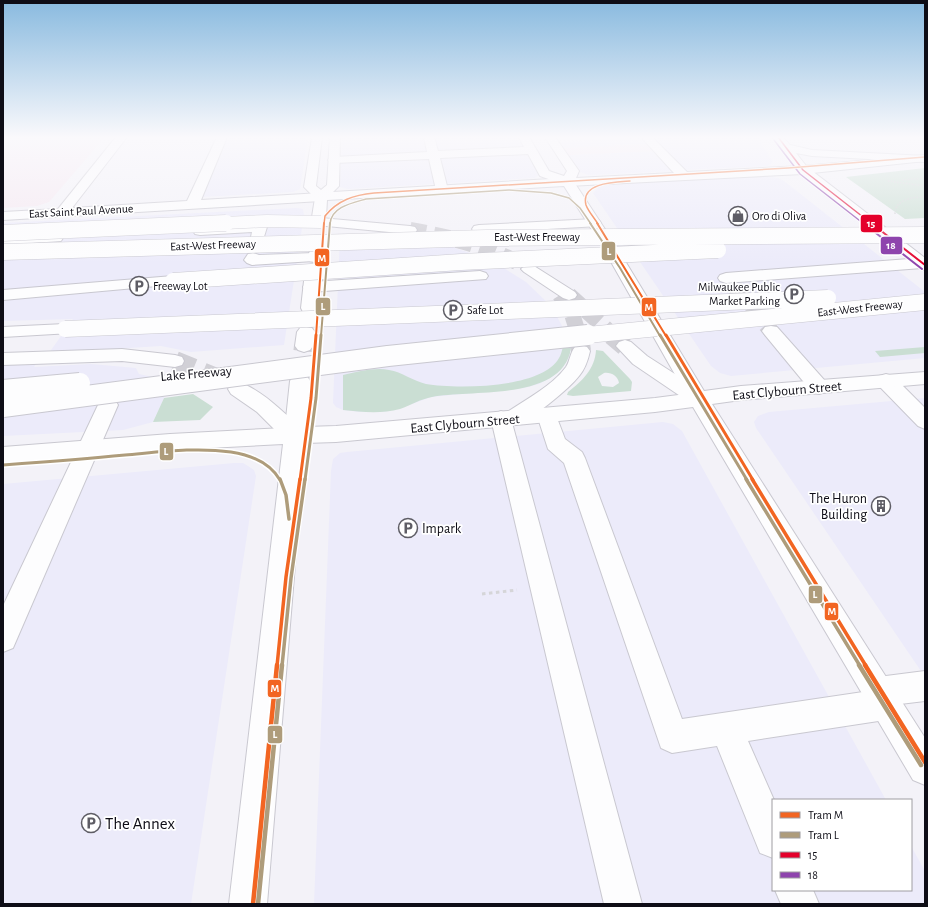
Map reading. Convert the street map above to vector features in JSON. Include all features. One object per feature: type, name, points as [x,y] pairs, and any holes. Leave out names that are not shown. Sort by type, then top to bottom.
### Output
[{"type":"main road","points":[[62,212],[88,179]]},
{"type":"main road","points":[[192,205],[203,179]]},
{"type":"main road","points":[[311,179],[310,187],[321,197]]},
{"type":"main road","points":[[318,226],[321,197],[333,186],[333,179]]},
{"type":"main road","points":[[439,179],[442,190]]},
{"type":"main road","points":[[561,179],[568,182],[594,223],[699,399],[925,768]]},
{"type":"main road","name":"East Saint Paul Avenue","points":[[3,216],[620,179]]},
{"type":"main road","points":[[815,179],[923,264]]},
{"type":"main road","points":[[117,230],[131,208]]},
{"type":"main road","points":[[3,233],[280,221],[344,222],[406,229]]},
{"type":"main road","points":[[479,229],[594,223]]},
{"type":"main road","points":[[3,241],[117,230],[260,228],[258,237]]},
{"type":"main road","name":"East-West Freeway","points":[[149,247],[478,238],[925,235]]},
{"type":"main road","points":[[3,295],[173,281],[461,262],[925,239]]},
{"type":"main road","points":[[3,252],[149,247]]},
{"type":"main road","points":[[3,263],[99,257],[149,247]]},
{"type":"main road","points":[[253,257],[252,260],[315,256]]},
{"type":"main road","points":[[730,283],[818,271],[923,264]]},
{"type":"main road","points":[[528,269],[544,278],[564,295]]},
{"type":"main road","points":[[309,308],[311,284],[480,276]]},
{"type":"main road","points":[[3,332],[925,294]]},
{"type":"main road","name":"East-West Freeway","points":[[388,356],[521,341],[925,302]]},
{"type":"main road","points":[[771,331],[819,387]]},
{"type":"main road","points":[[625,346],[640,360],[699,399]]},
{"type":"main road","points":[[580,350],[577,365],[567,380],[507,419],[623,904]]},
{"type":"main road","points":[[3,359],[122,355],[175,361]]},
{"type":"main road","points":[[3,407],[388,356]]},
{"type":"main road","name":"Lake Freeway","points":[[3,390],[388,356]]},
{"type":"main road","name":"East Clybourn Street","points":[[3,455],[294,435],[336,434],[547,416],[655,405],[740,394],[925,378]]},
{"type":"main road","points":[[248,904],[287,526],[300,381]]},
{"type":"main road","points":[[886,381],[925,421]]},
{"type":"main road","points":[[238,389],[264,407],[294,435]]},
{"type":"main road","points":[[3,638],[108,405]]},
{"type":"main road","points":[[547,416],[556,444],[574,458],[672,737],[882,698],[925,686]]},
{"type":"main road","points":[[726,728],[772,838]]},
{"type":"main road","points":[[794,891],[800,904]]},
{"type":"path","points":[[896,182],[895,180],[905,179]]},
{"type":"path","points":[[918,185],[925,186]]},
{"type":"path","points":[[896,216],[895,209],[899,203],[912,198],[925,197]]},
{"type":"path","points":[[482,594],[496,593]]},
{"type":"shaded area","points":[[3,179],[69,179],[49,202],[37,206],[3,208]]},
{"type":"shaded area","points":[[209,179],[301,179],[300,189],[293,192],[202,197]]},
{"type":"shaded area","points":[[340,179],[512,179],[348,189],[340,187]]},
{"type":"shaded area","name":"Milwaukee Public Market Parking","points":[[700,179],[781,179],[784,181],[925,292],[925,358],[731,376],[720,373],[711,366],[593,193],[599,187],[613,184]]},
{"type":"shaded area","name":"Freeway Lot","points":[[297,208],[303,209],[304,215],[284,345],[191,352],[161,346],[49,353],[73,319],[3,321],[3,223]]},
{"type":"shaded area","name":"Safe Lot","points":[[340,236],[443,244],[491,260],[526,282],[552,307],[562,326],[563,347],[571,348],[569,358],[562,368],[552,377],[539,384],[524,388],[431,397],[401,408],[382,412],[360,412],[343,410],[336,407],[333,403]]},
{"type":"shaded area","points":[[37,362],[34,367],[91,364],[136,368],[139,374],[157,378],[167,383],[164,398],[153,422],[123,430],[3,436],[3,363]]},
{"type":"shaded area","name":"The Huron Building","points":[[925,398],[925,677],[756,428],[754,422],[758,416],[769,412]]},
{"type":"shaded area","points":[[663,422],[673,424],[682,431],[885,799],[772,799],[772,891],[912,891],[912,848],[925,871],[925,904],[314,904],[331,471],[333,459],[340,453]]},
{"type":"shaded area","points":[[243,463],[254,470],[256,476],[191,904],[3,904],[3,484]]},
{"type":"green space","points":[[849,179],[925,179],[925,218],[905,219]]},
{"type":"green space","points":[[563,347],[571,348],[564,365],[551,377],[534,385],[513,390],[432,397],[400,409],[386,412],[343,410],[343,375],[366,370],[384,369],[394,371],[426,384],[440,386],[477,386],[497,384],[535,376],[550,368],[559,358]]},
{"type":"green space","points":[[925,347],[925,353],[880,357],[875,351]]},
{"type":"green space","points":[[596,350],[603,351],[630,379],[632,382],[631,391],[573,396],[567,395],[568,392],[587,374],[595,357]],"holes":[[[604,373],[616,376],[619,383],[613,387],[602,386],[598,377]]]},
{"type":"green space","points":[[193,394],[213,407],[200,420],[153,422],[164,398]]},
{"type":"tunnel","points":[[410,230],[468,243],[497,253],[524,266]]},
{"type":"tunnel","points":[[735,288],[771,331]]},
{"type":"tunnel","points":[[560,295],[572,314],[579,336]]},
{"type":"tunnel","points":[[569,295],[614,336]]},
{"type":"tunnel","points":[[579,335],[581,351]]},
{"type":"tunnel","points":[[612,335],[625,346]]},
{"type":"tunnel","points":[[300,381],[304,346]]},
{"type":"tunnel","points":[[175,361],[226,382]]},
{"type":"tram line","name":"M","points":[[253,904],[286,577],[311,398],[325,216],[335,206],[347,199],[374,193],[600,179]]},
{"type":"tram line","name":"M","points":[[630,181],[600,184],[594,187],[587,197],[586,205],[624,265],[816,586],[925,762]]},
{"type":"tram line","name":"L","points":[[258,904],[291,578],[316,398],[330,218],[342,207],[366,199],[509,190],[551,193],[569,198],[580,208],[620,268],[812,589],[921,765]]},
{"type":"tram line","name":"L","points":[[3,465],[173,451],[214,450],[233,452],[250,457],[272,469],[281,481],[284,488],[288,503],[289,519]]},
{"type":"transit line","name":"18","points":[[807,179],[922,269]]},
{"type":"transit line","name":"15","points":[[815,179],[925,265]]},
{"type":"place","name":"Oro di Oliva","points":[[738,216]]},
{"type":"place","name":"Freeway Lot","points":[[139,286]]},
{"type":"place","name":"Milwaukee Public Market Parking","points":[[794,294]]},
{"type":"place","name":"Safe Lot","points":[[453,310]]},
{"type":"place","name":"The Huron Building","points":[[881,506]]},
{"type":"place","name":"Impark","points":[[408,528]]},
{"type":"place","name":"The Annex","points":[[91,823]]}]
